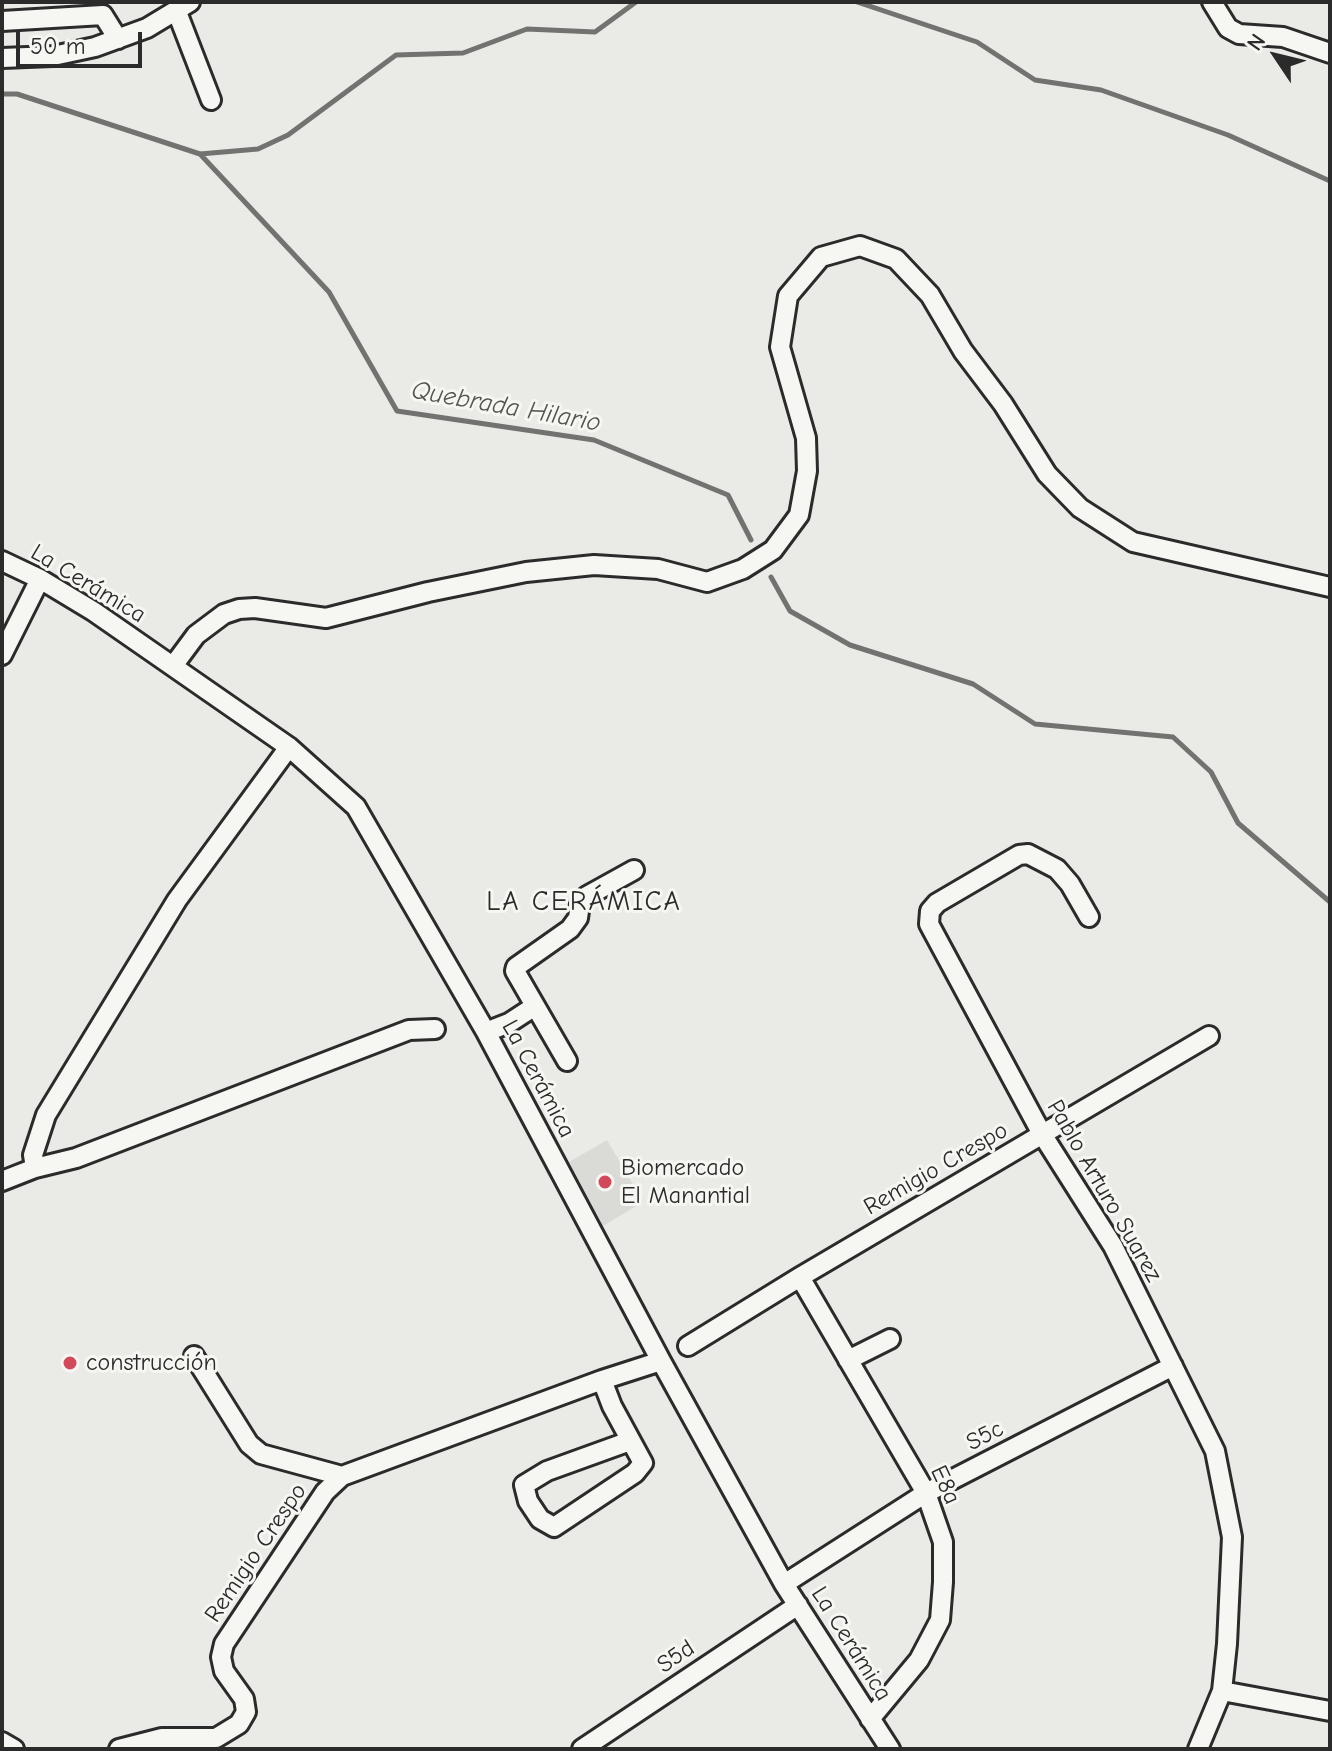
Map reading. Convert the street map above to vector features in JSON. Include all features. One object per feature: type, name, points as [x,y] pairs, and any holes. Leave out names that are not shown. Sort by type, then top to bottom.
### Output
[{"type":"street","points":[[1212,2],[1228,28],[1239,34],[1283,37],[1330,53]]},
{"type":"street","points":[[2,58],[53,56],[118,39],[147,28],[181,6],[211,100]]},
{"type":"street","points":[[2,21],[103,15],[118,39]]},
{"type":"street","points":[[173,666],[196,635],[224,614],[239,609],[255,608],[326,618],[428,592],[526,572],[594,565],[658,569],[707,582],[743,569],[773,550],[799,515],[807,471],[806,438],[780,347],[788,296],[821,257],[860,246],[896,259],[930,295],[963,351],[1003,404],[1047,474],[1080,508],[1133,542],[1330,587]]},
{"type":"street","name":"La Cerámica","points":[[2,561],[40,579],[93,611],[173,666],[289,747],[356,807],[486,1032],[784,1584],[890,1749]]},
{"type":"street","points":[[2,655],[40,579]]},
{"type":"street","points":[[35,1168],[33,1155],[46,1115],[177,900],[289,747]]},
{"type":"street","name":"Pablo Arturo Suarez","points":[[1089,917],[1057,869],[1028,854],[1019,855],[937,903],[930,911],[929,924],[1042,1134],[1113,1246],[1215,1451],[1232,1537],[1227,1644],[1222,1691],[1198,1749]]},
{"type":"street","points":[[567,1061],[515,971],[516,967],[570,929],[578,918],[580,904],[587,896],[634,870]]},
{"type":"street","points":[[486,1032],[509,1023],[535,1006]]},
{"type":"street","points":[[2,1181],[35,1168],[76,1158],[409,1030],[435,1029]]},
{"type":"street","name":"Remigio Crespo","points":[[688,1346],[1209,1036]]},
{"type":"street","name":"E8a","points":[[800,1277],[926,1493],[943,1542],[940,1620],[919,1660],[870,1719]]},
{"type":"street","points":[[848,1360],[890,1339]]},
{"type":"street","points":[[194,1356],[249,1444],[261,1454],[342,1476]]},
{"type":"street","name":"Remigio Crespo","points":[[119,1749],[162,1738],[216,1738],[239,1724],[246,1712],[244,1699],[224,1671],[221,1657],[224,1644],[325,1492],[342,1476],[661,1361]]},
{"type":"street","name":"S5c","points":[[784,1584],[926,1493],[1173,1366]]},
{"type":"street","points":[[602,1380],[612,1406],[643,1463],[635,1473],[554,1527],[540,1519],[528,1501],[524,1485],[547,1471],[630,1441]]},
{"type":"street","name":"S5d","points":[[582,1749],[798,1605]]},
{"type":"street","points":[[1222,1691],[1330,1711]]},
{"type":"street","points":[[2,1742],[14,1749]]},
{"type":"shaded area","name":"Biomercado El Manantial","points":[[607,1140],[643,1202],[603,1226],[569,1162]]},
{"type":"waterway","points":[[2,94],[17,94],[200,154],[258,149],[288,135],[396,55],[463,53],[527,29],[595,32],[636,2]]},
{"type":"waterway","points":[[857,2],[977,42],[1035,80],[1101,90],[1228,135],[1330,181]]},
{"type":"waterway","name":"Quebrada Hilario","points":[[200,154],[329,292],[397,411],[594,440],[728,495],[751,540]]},
{"type":"waterway","name":"Quebrada Hilario","points":[[771,577],[790,611],[850,645],[973,684],[1035,724],[1173,737],[1211,772],[1238,823],[1330,902]]},
{"type":"place","name":"Biomercado El Manantial","points":[[605,1182]]},
{"type":"place","name":"construcción","points":[[70,1363]]},
{"type":"district","name":"LA CERÁMICA","points":[[584,902]]}]
